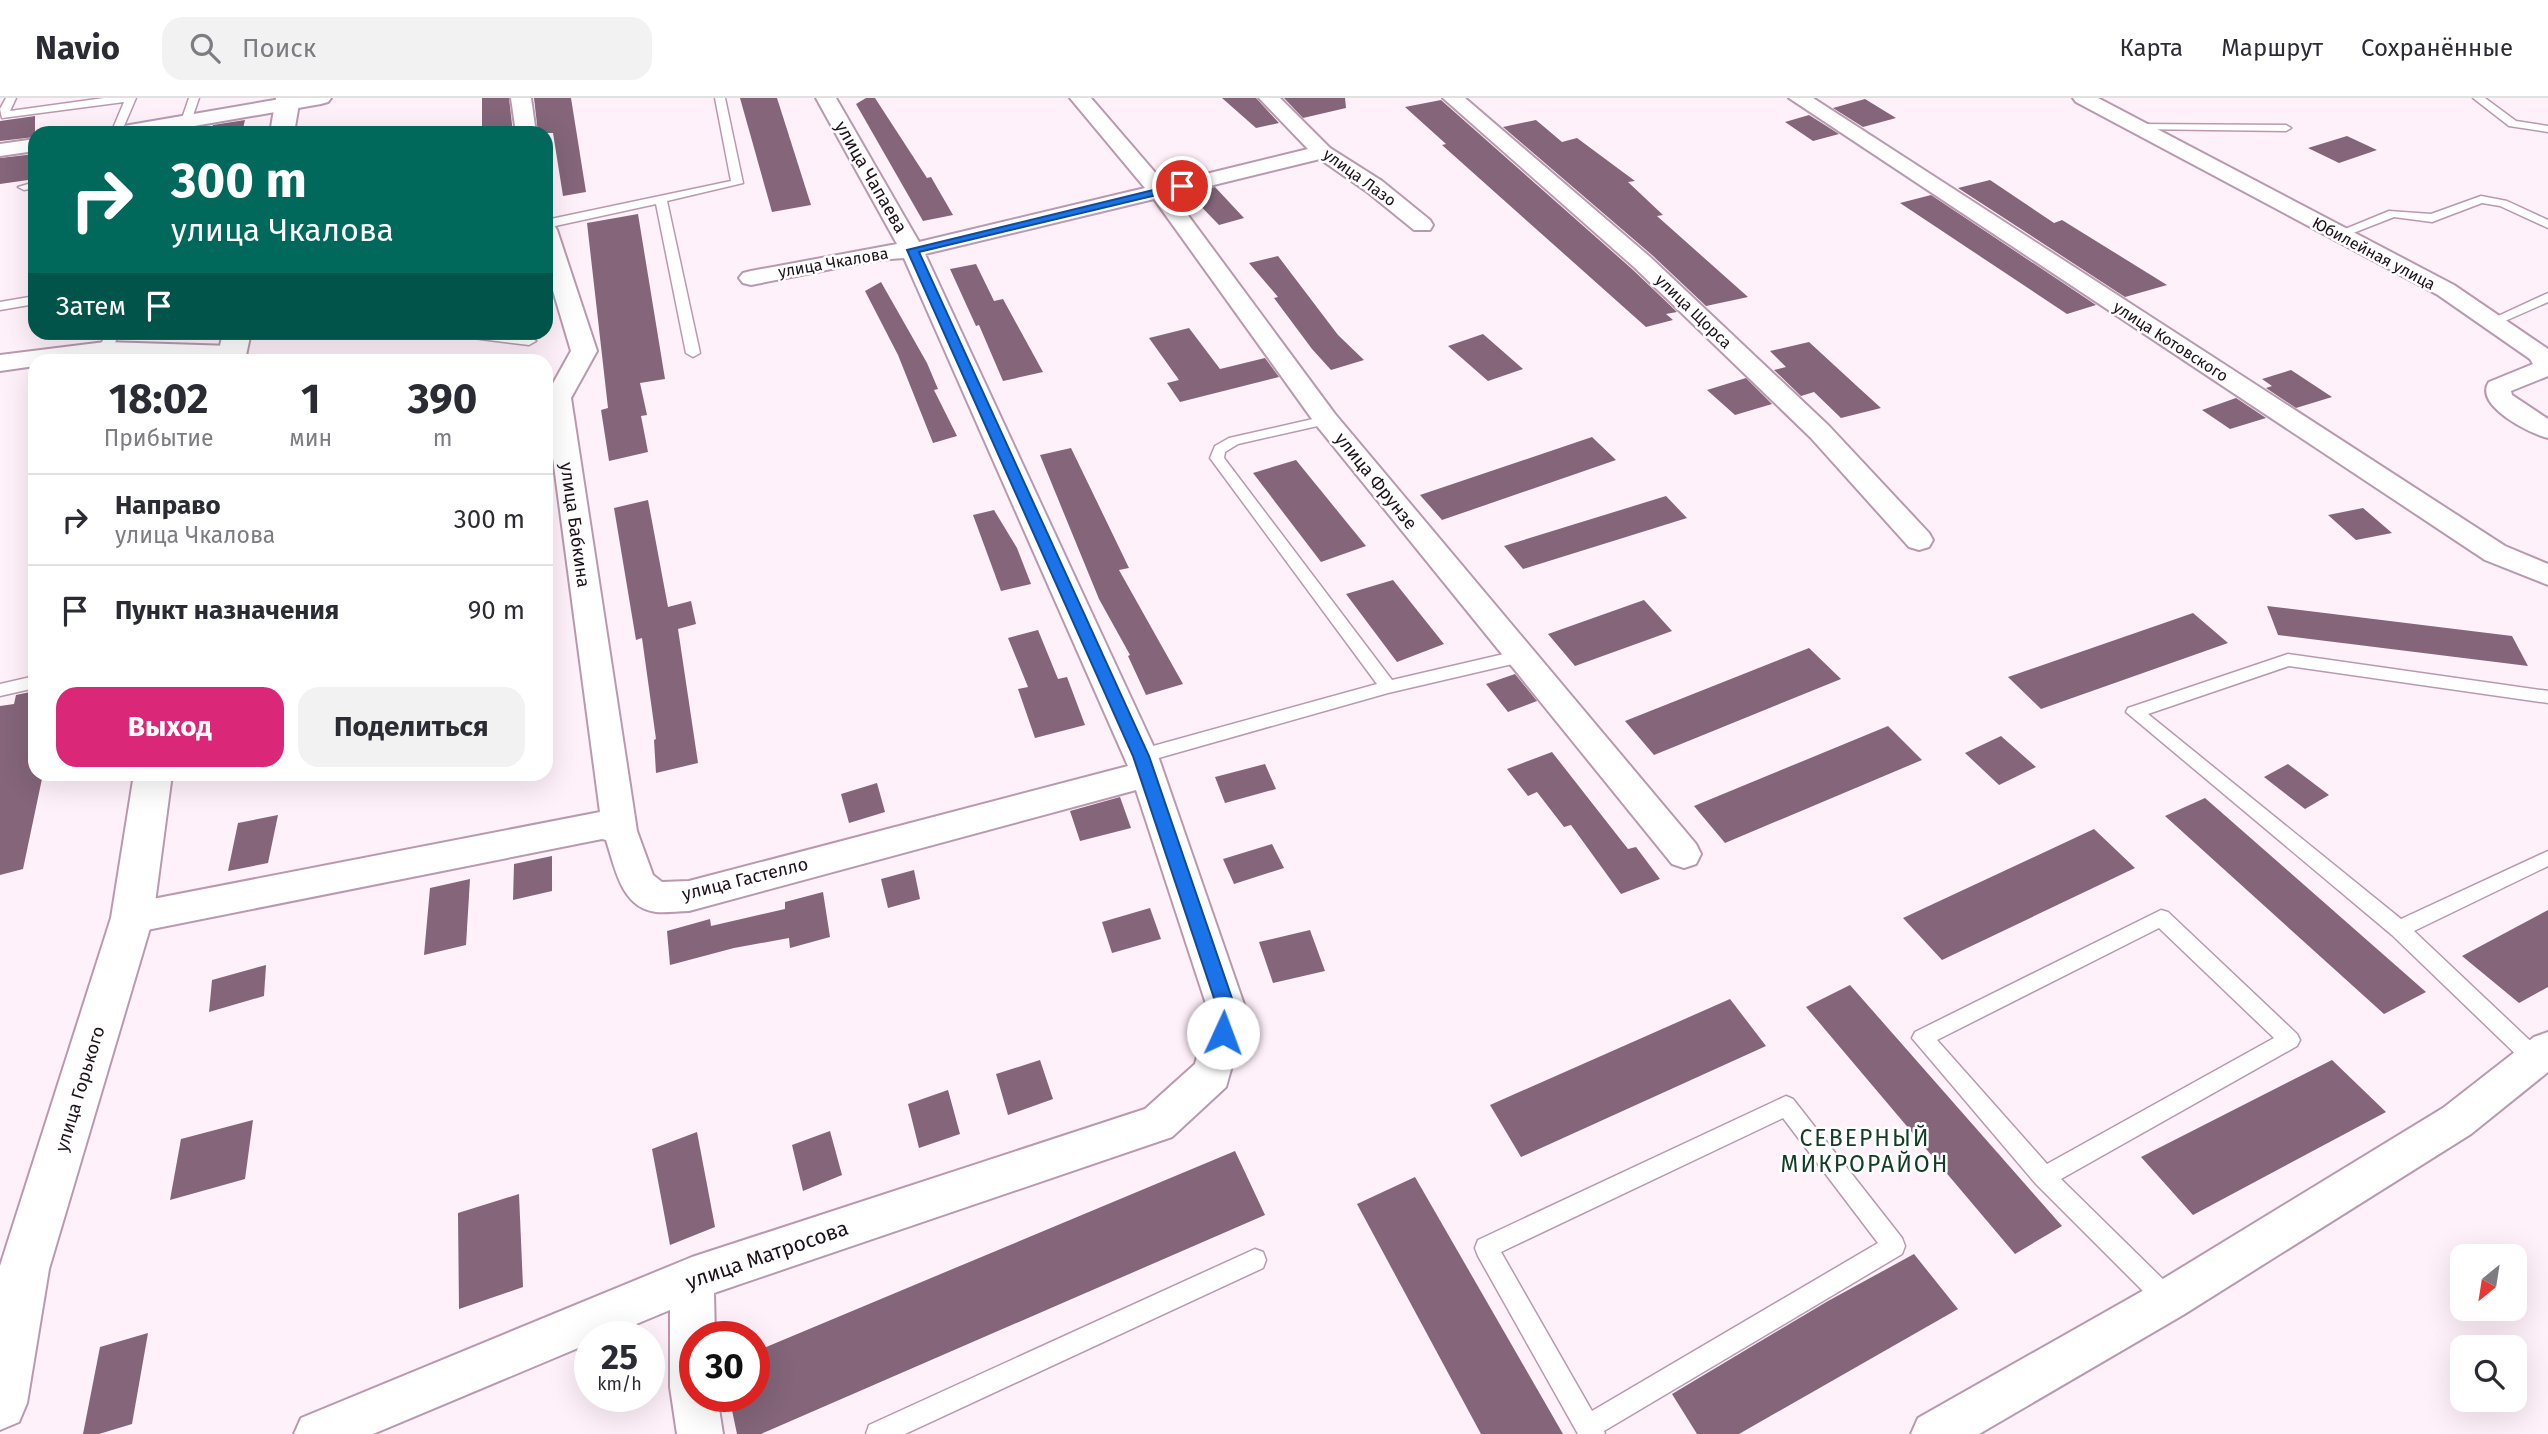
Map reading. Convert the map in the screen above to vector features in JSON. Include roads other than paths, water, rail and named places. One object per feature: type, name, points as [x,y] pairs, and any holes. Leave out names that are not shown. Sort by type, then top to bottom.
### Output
[{"type":"street","points":[[184,126],[288,101],[321,98]]},
{"type":"street","points":[[521,98],[525,126]]},
{"type":"street","name":"улица Чапаева","points":[[826,98],[912,250],[1144,765],[1228,1013],[1212,1074]]},
{"type":"street","name":"улица Фрунзе","points":[[1080,98],[1159,191],[1326,420],[1685,854]]},
{"type":"street","name":"улица Лазо","points":[[1269,98],[1323,152],[1374,186],[1422,225]]},
{"type":"street","name":"улица Щорса","points":[[1453,98],[1642,262],[1820,432],[1919,540]]},
{"type":"street","name":"улица Котовского","points":[[1799,98],[2495,553],[2548,575]]},
{"type":"street","name":"Юбилейная улица","points":[[2083,98],[2446,290],[2539,354],[2546,361],[2545,368],[2498,387],[2499,397],[2515,411],[2548,430]]},
{"type":"street","points":[[283,126],[288,101]]},
{"type":"street","points":[[0,150],[28,146]]},
{"type":"street","name":"улица Чкалова","points":[[751,278],[877,253],[912,250],[1323,152]]},
{"type":"street","name":"улица Бабкина","points":[[553,252],[584,351],[553,397]]},
{"type":"street","points":[[45,354],[109,341],[170,354]]},
{"type":"street","points":[[202,354],[233,349]]},
{"type":"street","points":[[0,363],[28,357]]},
{"type":"street","name":"улица Бабкина","points":[[553,404],[620,831]]},
{"type":"street","name":"улица Гастелло","points":[[620,831],[638,884],[655,897],[689,896],[1144,765]]},
{"type":"street","name":"улица Горького","points":[[0,1403],[24,1269],[132,918],[152,781]]},
{"type":"street","points":[[132,918],[603,825],[620,831]]},
{"type":"street","points":[[1934,1434],[2168,1300],[2457,1121],[2541,1053]]},
{"type":"street","name":"улица Матросова","points":[[317,1434],[692,1279],[1158,1124],[1212,1074]]},
{"type":"street","points":[[692,1279],[693,1387],[700,1434]]},
{"type":"lane","points":[[11,98],[2,115],[130,98],[120,126]]},
{"type":"lane","points":[[184,126],[194,98]]},
{"type":"lane","points":[[553,222],[737,183],[720,98]]},
{"type":"lane","points":[[2478,98],[2514,124],[2548,129]]},
{"type":"lane","points":[[2139,127],[2286,128]]},
{"type":"lane","points":[[662,199],[693,353]]},
{"type":"lane","points":[[2339,234],[2393,212],[2432,218],[2481,199],[2503,203],[2548,224]]},
{"type":"lane","points":[[2491,322],[2548,297]]},
{"type":"lane","points":[[0,306],[28,301]]},
{"type":"lane","points":[[521,340],[529,341]]},
{"type":"lane","points":[[1326,420],[1234,441],[1223,445],[1217,452],[1217,458],[1388,687]]},
{"type":"lane","points":[[1144,765],[1388,687],[1521,656]]},
{"type":"lane","points":[[2541,1053],[2399,929],[2134,712],[2288,660],[2548,697]]},
{"type":"lane","points":[[0,690],[28,684]]},
{"type":"lane","points":[[2399,929],[2548,858]]},
{"type":"lane","points":[[2044,1177],[2290,1040],[2161,918],[1922,1038],[2044,1177],[2168,1300]]},
{"type":"lane","points":[[1786,1105],[1894,1246],[1590,1431],[1486,1248],[1786,1105]]},
{"type":"lane","points":[[878,1434],[1255,1260]]},
{"type":"district","name":"СЕВЕРНЫЙ МИКРОРАЙОН","points":[[1865,1151]]}]
